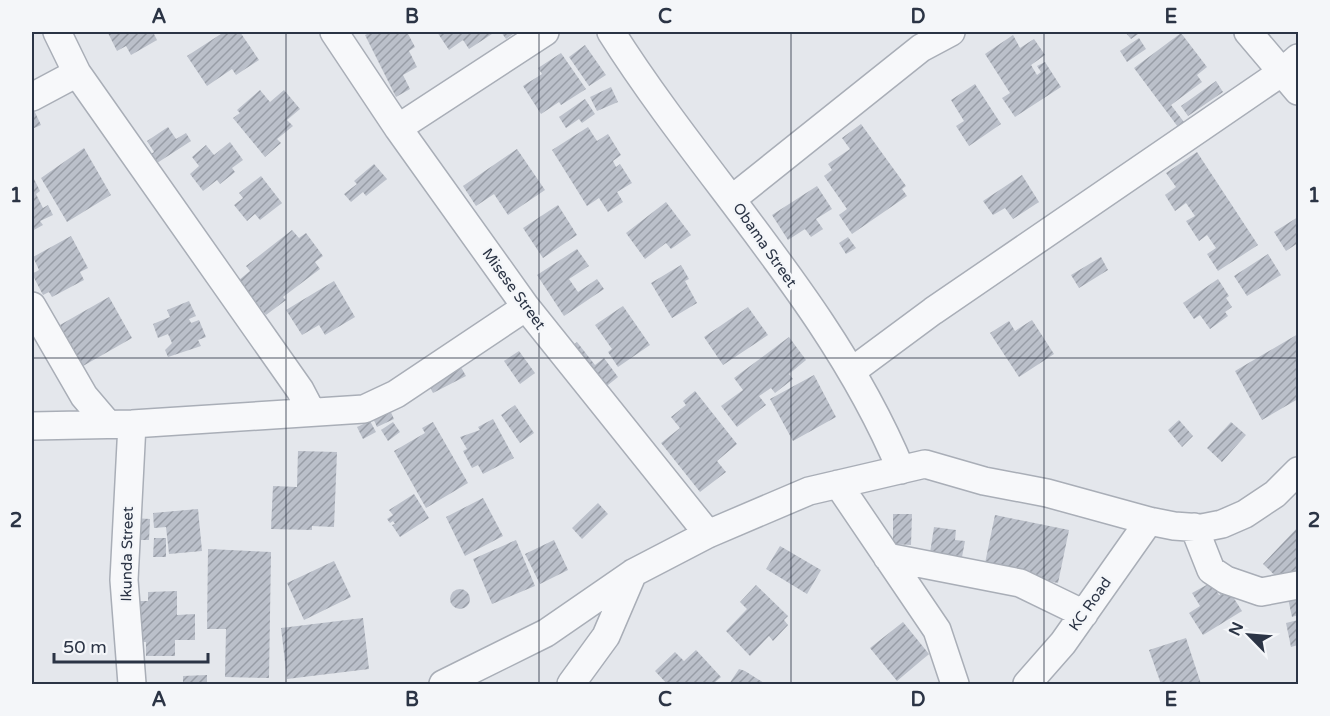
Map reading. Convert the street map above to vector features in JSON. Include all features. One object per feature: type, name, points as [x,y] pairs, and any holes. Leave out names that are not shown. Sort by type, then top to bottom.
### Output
[{"type":"street","points":[[57,32],[77,73],[300,390],[311,411]]},
{"type":"street","name":"Misese Street","points":[[334,32],[398,128],[526,307],[708,534]]},
{"type":"street","points":[[398,128],[545,32]]},
{"type":"street","name":"Obama Street","points":[[611,32],[665,113],[732,199],[852,371],[881,423],[901,470]]},
{"type":"street","points":[[732,199],[917,40],[951,32]]},
{"type":"street","points":[[852,371],[933,311],[1293,74],[1248,32]]},
{"type":"street","points":[[32,97],[77,73]]},
{"type":"street","points":[[32,306],[84,396],[119,424]]},
{"type":"street","points":[[32,426],[119,424],[364,408],[396,394],[526,307]]},
{"type":"street","name":"Ikunda Street","points":[[119,424],[124,580],[132,684]]},
{"type":"street","points":[[443,684],[546,633],[633,573],[708,534],[809,491],[925,464],[984,481],[1047,492],[1149,521],[1194,528],[1222,524],[1245,514],[1275,494],[1299,471]]},
{"type":"street","points":[[838,484],[937,630],[955,684]]},
{"type":"street","name":"KC Road","points":[[1027,684],[1063,643],[1149,521]]},
{"type":"street","points":[[1194,528],[1211,570],[1226,580],[1243,588],[1261,592],[1299,585]]},
{"type":"street","points":[[887,556],[1020,583],[1084,614]]},
{"type":"street","points":[[571,684],[606,636],[633,573]]},
{"type":"building","points":[[153,32],[157,40],[131,55],[126,46],[117,51],[108,33]]},
{"type":"building","points":[[224,32],[240,32],[259,60],[236,75],[232,69],[207,86],[187,56]]},
{"type":"building","points":[[371,32],[407,32],[415,47],[409,51],[417,67],[403,75],[410,89],[396,97],[365,35]]},
{"type":"building","points":[[437,32],[495,32],[469,49],[463,40],[449,50]]},
{"type":"building","points":[[501,32],[516,32],[506,39]]},
{"type":"building","points":[[1125,32],[1141,32],[1131,39]]},
{"type":"building","points":[[1181,33],[1207,67],[1197,75],[1202,82],[1171,105],[1184,122],[1178,127],[1134,68]]},
{"type":"building","points":[[1013,35],[1020,48],[1034,39],[1045,55],[1031,65],[1037,75],[1041,72],[1037,66],[1045,62],[1061,87],[1015,117],[1002,98],[1010,93],[985,54]]},
{"type":"building","points":[[1139,38],[1146,49],[1127,62],[1120,51]]},
{"type":"building","points":[[585,45],[606,75],[589,86],[569,57]]},
{"type":"building","points":[[561,53],[586,89],[561,105],[559,102],[541,114],[523,86],[542,74],[538,68]]},
{"type":"building","points":[[1216,81],[1223,92],[1188,116],[1181,106]]},
{"type":"building","points":[[975,84],[1001,124],[969,146],[956,126],[964,121],[951,100]]},
{"type":"building","points":[[611,87],[618,102],[597,111],[590,97]]},
{"type":"building","points":[[260,90],[270,102],[284,90],[300,109],[287,120],[293,126],[277,139],[281,143],[265,157],[233,118],[240,113],[237,110]]},
{"type":"building","points":[[585,99],[595,114],[582,123],[579,119],[566,128],[559,117]]},
{"type":"building","points":[[32,106],[41,125],[32,129]]},
{"type":"building","points":[[861,124],[906,186],[902,189],[907,196],[852,234],[839,215],[847,209],[824,176],[832,170],[828,164],[850,149],[842,138]]},
{"type":"building","points":[[168,127],[176,139],[186,133],[191,141],[154,165],[148,156],[154,152],[147,141]]},
{"type":"building","points":[[588,127],[597,141],[608,134],[621,155],[613,161],[616,167],[620,164],[632,183],[617,192],[623,202],[608,212],[599,198],[587,206],[552,150]]},
{"type":"building","points":[[230,142],[243,160],[232,168],[235,172],[220,184],[217,180],[203,191],[190,174],[199,166],[192,157],[206,145],[214,155]]},
{"type":"building","points":[[84,148],[111,195],[67,222],[41,178]]},
{"type":"building","points":[[517,149],[545,190],[508,215],[494,194],[476,206],[463,186]]},
{"type":"building","points":[[1197,152],[1258,245],[1218,271],[1207,254],[1216,248],[1207,235],[1199,241],[1186,221],[1195,216],[1186,203],[1175,211],[1165,195],[1176,187],[1166,173]]},
{"type":"building","points":[[374,164],[387,179],[366,196],[363,192],[351,202],[344,194],[357,184],[354,181]]},
{"type":"building","points":[[32,175],[40,191],[36,194],[43,208],[48,205],[53,215],[40,221],[43,225],[32,231]]},
{"type":"building","points":[[1022,175],[1039,202],[1013,219],[1005,208],[993,215],[983,201]]},
{"type":"building","points":[[261,176],[282,203],[260,220],[255,214],[247,221],[234,205],[243,198],[239,193]]},
{"type":"building","points":[[817,186],[832,209],[816,219],[823,229],[811,237],[805,229],[788,240],[772,215]]},
{"type":"building","points":[[666,202],[691,235],[671,249],[666,243],[645,259],[626,233]]},
{"type":"building","points":[[558,205],[577,235],[543,258],[523,228]]},
{"type":"building","points":[[1298,217],[1298,243],[1286,251],[1274,232]]},
{"type":"building","points":[[292,230],[299,238],[306,233],[323,256],[315,262],[320,269],[283,297],[286,300],[266,315],[239,280],[250,271],[246,266]]},
{"type":"building","points":[[71,236],[88,268],[80,272],[84,280],[52,297],[49,292],[43,295],[32,274],[39,270],[33,257]]},
{"type":"building","points":[[848,237],[856,248],[846,254],[839,243]]},
{"type":"building","points":[[577,249],[589,266],[569,279],[578,292],[597,279],[604,289],[564,316],[537,275]]},
{"type":"building","points":[[1268,254],[1281,275],[1247,296],[1234,276]]},
{"type":"building","points":[[1101,257],[1108,270],[1079,288],[1071,275]]},
{"type":"building","points":[[681,265],[689,279],[685,281],[697,303],[672,318],[651,283]]},
{"type":"building","points":[[1218,279],[1229,296],[1226,298],[1232,307],[1225,312],[1228,316],[1210,329],[1200,315],[1194,319],[1183,303]]},
{"type":"building","points":[[334,281],[355,317],[325,335],[319,325],[302,335],[286,310]]},
{"type":"building","points":[[109,297],[132,338],[83,366],[60,325]]},
{"type":"building","points":[[189,301],[196,316],[189,319],[191,323],[199,320],[206,337],[198,340],[201,346],[168,357],[165,350],[172,343],[168,334],[158,338],[153,324],[170,317],[167,310]]},
{"type":"building","points":[[623,306],[650,345],[618,367],[608,352],[612,349],[595,325]]},
{"type":"building","points":[[748,307],[768,335],[723,365],[704,337]]},
{"type":"building","points":[[1032,320],[1054,354],[1019,377],[990,333],[1009,321],[1015,331]]},
{"type":"building","points":[[1298,334],[1298,399],[1262,420],[1235,371]]},
{"type":"building","points":[[789,337],[806,360],[789,374],[793,379],[775,393],[771,388],[759,396],[766,405],[737,427],[721,406],[743,390],[734,378]]},
{"type":"building","points":[[577,342],[595,365],[604,358],[618,377],[598,393],[565,352]]},
{"type":"building","points":[[519,351],[535,373],[520,384],[504,361]]},
{"type":"building","points":[[458,362],[466,376],[433,393],[425,378]]},
{"type":"building","points":[[814,375],[836,417],[793,441],[770,399]]},
{"type":"building","points":[[695,391],[737,444],[717,461],[726,472],[700,492],[661,443],[680,428],[671,417],[686,405],[683,401]]},
{"type":"building","points":[[515,405],[534,433],[520,443],[501,415]]},
{"type":"building","points":[[389,408],[394,419],[377,427],[372,416]]},
{"type":"building","points":[[493,419],[514,458],[483,474],[478,465],[472,468],[463,451],[467,449],[460,437],[480,430],[478,427]]},
{"type":"building","points":[[1179,420],[1193,436],[1182,447],[1168,430]]},
{"type":"building","points":[[370,421],[376,432],[363,439],[357,427]]},
{"type":"building","points":[[393,422],[400,432],[388,441],[381,430]]},
{"type":"building","points":[[433,422],[468,483],[426,508],[394,451],[425,433],[422,428]]},
{"type":"building","points":[[1231,422],[1246,435],[1222,462],[1207,448]]},
{"type":"building","points":[[298,451],[337,452],[334,527],[312,526],[312,530],[271,529],[273,486],[297,487]]},
{"type":"building","points":[[414,494],[429,518],[400,537],[392,525],[395,524],[393,521],[390,523],[387,519],[393,515],[389,510]]},
{"type":"building","points":[[483,498],[503,536],[465,556],[446,517]]},
{"type":"building","points":[[598,503],[608,514],[582,539],[572,528]]},
{"type":"building","points":[[198,509],[202,551],[169,554],[166,527],[154,528],[153,513]]},
{"type":"building","points":[[893,514],[912,514],[911,545],[893,544]]},
{"type":"building","points":[[995,515],[1069,530],[1058,583],[984,568]]},
{"type":"building","points":[[134,518],[150,519],[149,540],[134,540]]},
{"type":"building","points":[[934,527],[956,530],[955,540],[965,541],[962,557],[930,553]]},
{"type":"building","points":[[1298,527],[1298,571],[1285,585],[1263,564]]},
{"type":"building","points":[[154,538],[166,538],[166,557],[153,557]]},
{"type":"building","points":[[516,540],[535,586],[492,604],[473,559]]},
{"type":"building","points":[[554,540],[568,570],[540,584],[525,554]]},
{"type":"building","points":[[780,546],[821,570],[807,594],[766,569]]},
{"type":"building","points":[[208,549],[271,552],[269,678],[225,677],[226,629],[207,629]]},
{"type":"building","points":[[334,561],[351,597],[304,620],[287,583]]},
{"type":"building","points":[[1212,582],[1219,595],[1228,589],[1242,611],[1203,635],[1189,613],[1200,606],[1192,593]]},
{"type":"building","points":[[756,585],[788,616],[784,620],[788,625],[773,641],[769,636],[750,656],[726,631],[747,609],[740,602]]},
{"type":"building","points":[[1298,586],[1298,615],[1292,617],[1286,589]]},
{"type":"building","points":[[456,589],[464,589],[470,595],[470,603],[464,609],[456,609],[450,603],[450,595]]},
{"type":"building","points":[[177,591],[177,615],[195,614],[195,640],[175,640],[175,656],[146,656],[146,642],[134,642],[134,601],[148,601],[148,592]]},
{"type":"building","points":[[363,618],[369,669],[287,679],[281,628]]},
{"type":"building","points":[[1298,620],[1298,645],[1291,647],[1286,623]]},
{"type":"building","points":[[903,622],[929,654],[897,681],[870,648]]},
{"type":"building","points":[[1186,638],[1201,684],[1161,684],[1149,650]]},
{"type":"building","points":[[696,650],[721,677],[713,684],[667,684],[655,671],[675,652],[684,661]]},
{"type":"building","points":[[739,669],[745,671],[764,683],[729,684]]},
{"type":"building","points":[[207,675],[207,684],[183,684],[183,676]]}]
